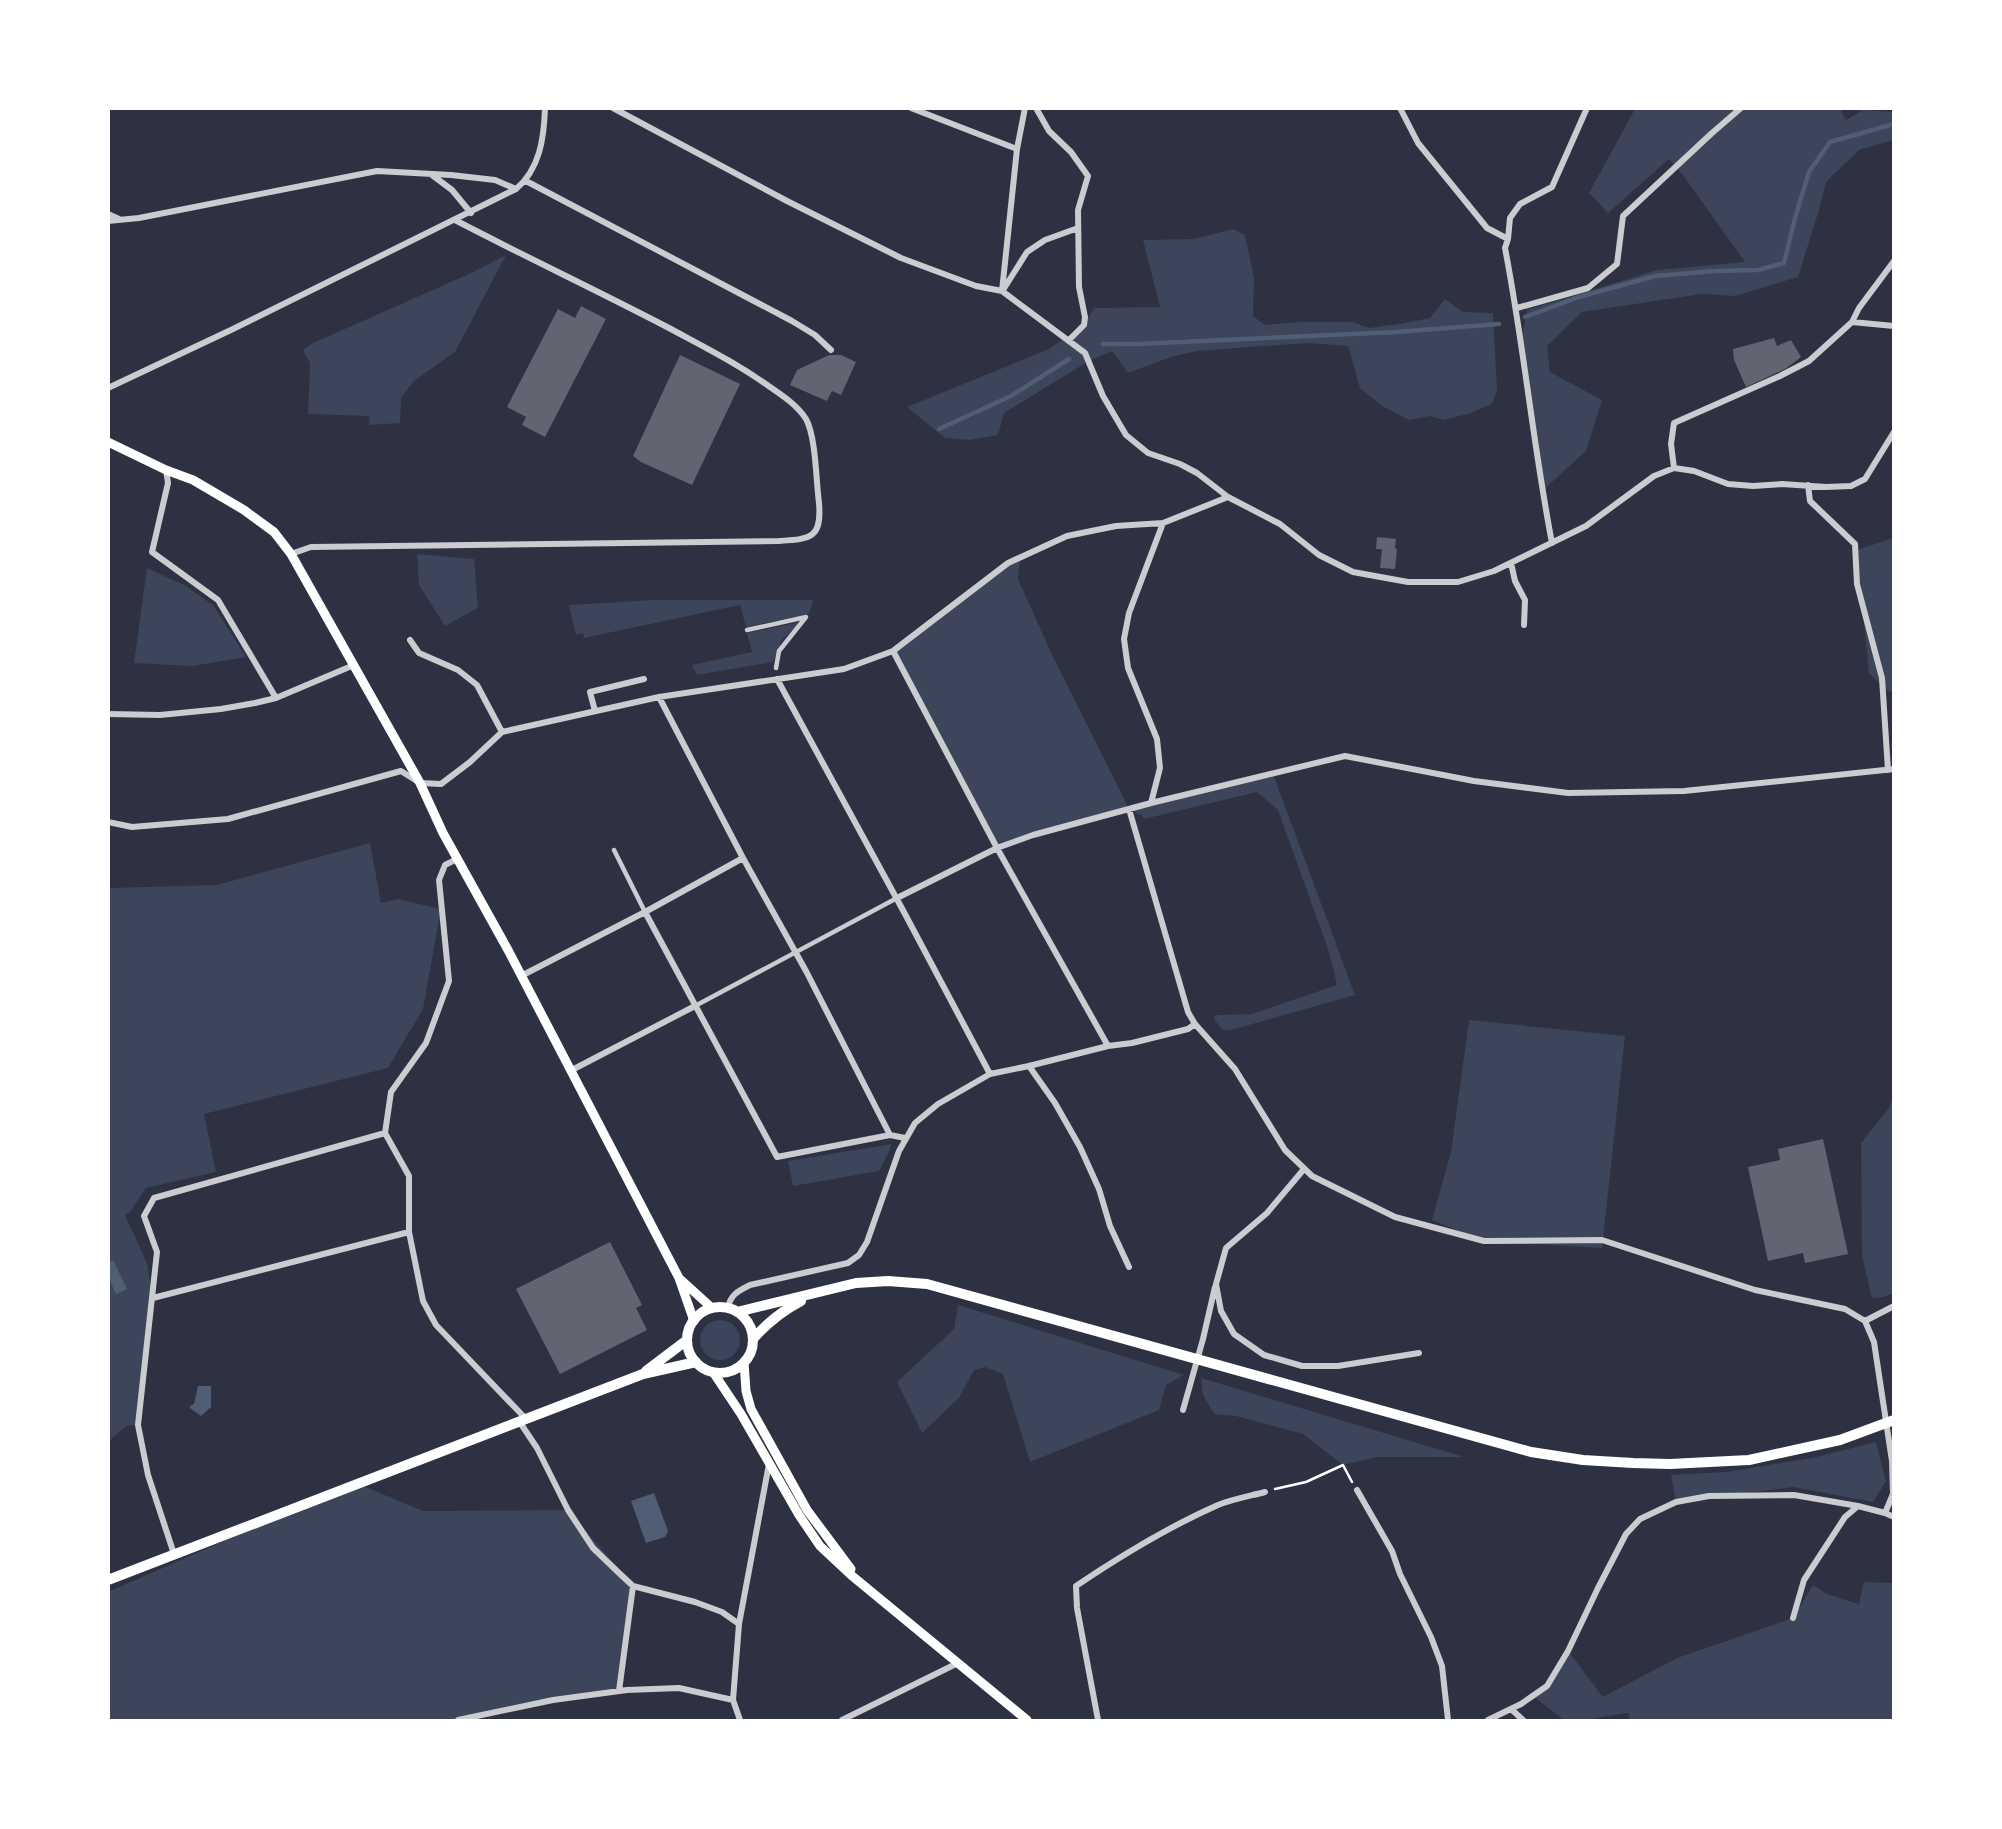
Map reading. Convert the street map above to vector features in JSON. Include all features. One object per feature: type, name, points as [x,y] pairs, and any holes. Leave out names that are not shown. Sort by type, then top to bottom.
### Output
[{"type":"highway","points":[[820,1291],[765,1325],[753,1339],[750,1354],[732,1370],[713,1372],[696,1362],[689,1352],[687,1340],[690,1326],[699,1315],[712,1308],[733,1310],[856,1283],[888,1280],[927,1284],[1531,1452],[1583,1460],[1670,1464],[1749,1460],[1840,1440],[1894,1420]]},
{"type":"highway","points":[[733,1310],[748,1324],[753,1339]]},
{"type":"highway","points":[[643,1374],[687,1340]]},
{"type":"highway","points":[[108,1580],[643,1374],[696,1362]]},
{"type":"main road","points":[[108,442],[193,480],[244,510],[274,532],[291,554],[420,783],[457,859],[679,1278],[694,1321]]},
{"type":"main road","points":[[679,1278],[712,1308]]},
{"type":"main road","points":[[744,1362],[746,1391],[751,1409],[807,1510],[862,1583]]},
{"type":"main road","points":[[713,1372],[820,1546],[1027,1720]]},
{"type":"street","points":[[108,388],[516,190],[535,167],[541,148],[545,108]]},
{"type":"street","points":[[613,108],[787,201],[901,258],[976,286],[1002,291],[1086,353],[1103,396],[1126,435],[1149,453],[1197,473],[1228,497],[1280,524],[1319,555],[1353,572],[1408,582],[1458,582],[1494,571],[1586,526],[1654,476],[1674,468],[1694,471],[1728,484],[1852,486],[1865,479],[1894,432]]},
{"type":"street","points":[[911,108],[1017,149]]},
{"type":"street","points":[[1002,291],[1017,149],[1025,108]]},
{"type":"street","points":[[1036,108],[1049,131],[1071,152],[1088,176],[1078,210],[1077,228],[1079,287],[1084,325],[1069,340]]},
{"type":"street","points":[[1400,108],[1418,143],[1487,228],[1508,239]]},
{"type":"street","points":[[1552,543],[1542,491],[1517,308],[1505,248],[1510,218],[1520,204],[1552,187],[1587,108]]},
{"type":"street","points":[[1517,308],[1588,288],[1617,264],[1623,216],[1741,108]]},
{"type":"street","points":[[108,221],[139,218],[363,173],[390,171],[495,180],[516,190]]},
{"type":"street","points":[[430,174],[452,190],[471,213]]},
{"type":"street","points":[[526,181],[792,321],[831,349]]},
{"type":"street","points":[[108,214],[119,219]]},
{"type":"street","points":[[291,554],[311,547],[779,541],[802,539],[817,531],[820,515],[811,435],[807,421],[784,397],[737,364],[455,220]]},
{"type":"street","points":[[1002,291],[1027,252],[1045,240],[1077,228]]},
{"type":"street","points":[[1674,468],[1671,444],[1674,423],[1809,361],[1852,322],[1859,308],[1894,261]]},
{"type":"street","points":[[1852,322],[1894,326]]},
{"type":"street","points":[[166,470],[168,483],[152,552],[218,600],[276,698]]},
{"type":"street","points":[[570,1071],[997,848],[1033,835],[1151,803],[1345,756],[1474,781],[1568,793],[1684,791],[1891,769],[1882,678],[1857,584],[1855,544],[1810,501],[1808,485]]},
{"type":"street","points":[[108,822],[132,827],[228,819],[401,771],[420,783],[441,784],[502,732],[659,696],[844,669],[893,651],[1008,563],[1067,536],[1116,526],[1163,523],[1228,497]]},
{"type":"street","points":[[1151,803],[1160,768],[1157,739],[1128,668],[1124,639],[1129,613],[1163,523]]},
{"type":"street","points":[[1511,563],[1525,600],[1524,625]]},
{"type":"street","points":[[747,630],[806,617],[779,651],[776,668]]},
{"type":"street","points":[[410,639],[419,653],[458,670],[477,685],[502,732]]},
{"type":"street","points":[[893,651],[997,848],[1108,1046]]},
{"type":"street","points":[[108,714],[141,716],[222,709],[276,698],[354,666]]},
{"type":"street","points":[[595,711],[590,692],[644,679]]},
{"type":"street","points":[[776,679],[990,1074]]},
{"type":"street","points":[[659,696],[890,1135]]},
{"type":"street","points":[[1129,809],[1188,1012],[1195,1024],[1235,1069],[1285,1150],[1312,1176],[1395,1217],[1484,1241],[1602,1240],[1755,1290],[1845,1309],[1865,1321],[1874,1342],[1892,1461],[1893,1494],[1885,1513]]},
{"type":"street","points":[[614,850],[777,1157],[890,1135],[905,1138]]},
{"type":"street","points":[[521,976],[743,858]]},
{"type":"street","points":[[457,859],[445,865],[439,880],[449,981],[426,1043],[391,1092],[385,1133],[409,1176],[409,1232],[423,1301],[436,1325],[522,1420],[568,1510],[593,1548],[633,1586],[695,1602],[722,1612],[739,1624]]},
{"type":"street","points":[[733,1310],[729,1301],[735,1292],[750,1285],[848,1263],[859,1255],[867,1242],[905,1138],[915,1123],[937,1104],[990,1074],[1108,1046],[1132,1043],[1188,1029],[1195,1024]]},
{"type":"street","points":[[1029,1066],[1055,1103],[1080,1147],[1100,1189],[1110,1226],[1129,1267]]},
{"type":"street","points":[[174,1554],[148,1475],[138,1425],[157,1252],[144,1216],[153,1198],[385,1133]]},
{"type":"street","points":[[1183,1410],[1226,1248],[1267,1213],[1304,1168]]},
{"type":"street","points":[[153,1298],[409,1232]]},
{"type":"street","points":[[1216,1284],[1221,1311],[1234,1334],[1264,1355],[1302,1366],[1338,1366],[1419,1353]]},
{"type":"street","points":[[1865,1321],[1894,1307]]},
{"type":"street","points":[[740,1720],[733,1700],[739,1624],[769,1463]]},
{"type":"street","points":[[1357,1490],[1392,1551],[1400,1574],[1431,1637],[1442,1666],[1448,1720]]},
{"type":"street","points":[[1097,1720],[1077,1608],[1076,1586],[1165,1530],[1221,1504],[1265,1492]]},
{"type":"street","points":[[1488,1720],[1521,1704],[1547,1686],[1568,1651],[1626,1534],[1640,1519],[1676,1502],[1709,1496],[1794,1495],[1858,1506],[1894,1517]]},
{"type":"street","points":[[1793,1618],[1804,1580],[1844,1517],[1858,1506]]},
{"type":"street","points":[[619,1691],[633,1586]]},
{"type":"street","points":[[842,1720],[958,1663]]},
{"type":"street","points":[[458,1720],[553,1700],[619,1691],[679,1688],[733,1700]]},
{"type":"street","points":[[1511,1709],[1523,1720]]},
{"type":"path","points":[[1265,1492],[1306,1482],[1343,1465],[1357,1490]]},
{"type":"shaded area","points":[[1635,109],[1840,109],[1846,120],[1863,110],[1893,112],[1893,140],[1859,150],[1826,182],[1798,277],[1735,296],[1702,294],[1582,312],[1547,346],[1550,372],[1602,400],[1586,451],[1542,491],[1521,342],[1527,310],[1657,270],[1745,262],[1669,159],[1608,213],[1589,193]]},
{"type":"shaded area","points":[[1233,229],[1245,235],[1254,278],[1253,316],[1265,325],[1353,322],[1369,328],[1399,324],[1430,318],[1445,299],[1463,312],[1493,313],[1497,390],[1492,404],[1443,420],[1430,416],[1409,420],[1382,406],[1360,388],[1348,346],[1308,343],[1197,351],[1171,357],[1128,373],[1112,351],[1089,361],[1004,413],[998,435],[969,440],[945,438],[907,407],[1049,349],[1084,325],[1094,308],[1160,307],[1143,240],[1194,239]]},
{"type":"shaded area","points":[[506,255],[455,352],[414,381],[401,398],[400,423],[370,425],[369,416],[308,414],[310,363],[303,350]]},
{"type":"shaded area","points":[[1893,538],[1894,690],[1889,692],[1869,673],[1857,550]]},
{"type":"shaded area","points":[[417,554],[474,559],[478,608],[445,626],[419,585]]},
{"type":"shaded area","points":[[1020,557],[1018,579],[1054,659],[1129,809],[997,848],[893,651]]},
{"type":"shaded area","points":[[147,568],[184,585],[213,605],[246,657],[192,666],[134,663]]},
{"type":"shaded area","points":[[654,600],[813,600],[809,614],[746,627],[740,605],[584,638],[583,633],[576,635],[569,605]]},
{"type":"shaded area","points":[[801,622],[782,640],[773,662],[697,675],[692,665],[752,652],[747,633]]},
{"type":"shaded area","points":[[1273,774],[1355,995],[1223,1030],[1214,1016],[1252,1014],[1337,985],[1329,952],[1278,810],[1257,792],[1144,819],[1129,809]]},
{"type":"shaded area","points":[[370,843],[381,903],[398,899],[441,909],[423,1009],[388,1068],[204,1114],[216,1172],[146,1188],[130,1212],[125,1215],[147,1263],[153,1298],[138,1425],[126,1426],[109,1441],[108,888],[217,885]]},
{"type":"shaded area","points":[[1469,1020],[1625,1036],[1602,1248],[1484,1241],[1432,1220],[1451,1152]]},
{"type":"shaded area","points":[[1893,1096],[1893,1293],[1872,1298],[1862,1256],[1861,1143],[1889,1108]]},
{"type":"shaded area","points":[[891,1144],[879,1171],[793,1186],[788,1161]]},
{"type":"shaded area","points":[[113,1260],[127,1289],[116,1294],[109,1279],[109,1262]]},
{"type":"shaded area","points":[[958,1305],[1184,1375],[1166,1385],[1159,1410],[1030,1462],[1003,1374],[985,1367],[974,1370],[959,1398],[922,1433],[897,1382],[954,1329]]},
{"type":"shaded area","points":[[720,1320],[734,1326],[740,1340],[734,1354],[720,1360],[706,1354],[700,1340],[706,1326]]},
{"type":"shaded area","points":[[1201,1378],[1464,1457],[1378,1457],[1343,1465],[1303,1434],[1236,1416],[1214,1414],[1203,1395]]},
{"type":"shaded area","points":[[198,1386],[211,1386],[211,1407],[201,1416],[190,1408],[194,1404]]},
{"type":"shaded area","points":[[1876,1442],[1886,1481],[1873,1502],[1793,1487],[1676,1502],[1671,1475],[1727,1472],[1816,1457]]},
{"type":"shaded area","points":[[356,1483],[423,1511],[568,1510],[633,1586],[619,1691],[459,1720],[109,1720],[108,1592]]},
{"type":"shaded area","points":[[654,1493],[668,1531],[665,1537],[646,1543],[631,1501]]},
{"type":"shaded area","points":[[1864,1582],[1893,1583],[1893,1720],[1630,1720],[1628,1713],[1564,1720],[1533,1696],[1547,1686],[1568,1651],[1603,1697],[1677,1658],[1793,1618],[1813,1585],[1827,1594],[1859,1604]]},
{"type":"building","points":[[581,306],[606,319],[545,437],[522,425],[526,417],[507,407],[558,309],[575,318]]},
{"type":"building","points":[[1774,338],[1777,346],[1791,340],[1801,357],[1785,369],[1746,387],[1734,360],[1733,349]]},
{"type":"building","points":[[680,355],[740,384],[692,485],[633,456]]},
{"type":"building","points":[[829,355],[841,355],[856,362],[841,395],[832,391],[827,401],[790,385],[797,370]]},
{"type":"building","points":[[1377,537],[1396,539],[1395,569],[1380,568],[1382,549],[1376,549]]},
{"type":"building","points":[[1823,1139],[1848,1254],[1805,1263],[1803,1253],[1768,1261],[1748,1167],[1780,1160],[1778,1149]]},
{"type":"building","points":[[610,1242],[642,1305],[636,1308],[647,1330],[560,1374],[516,1289]]},
{"type":"waterway","points":[[1525,317],[1579,297],[1655,276],[1758,270],[1784,263],[1809,172],[1830,142],[1894,124]]},
{"type":"waterway","points":[[1103,344],[1396,332],[1499,324]]},
{"type":"waterway","points":[[939,429],[1011,396],[1069,359]]}]
